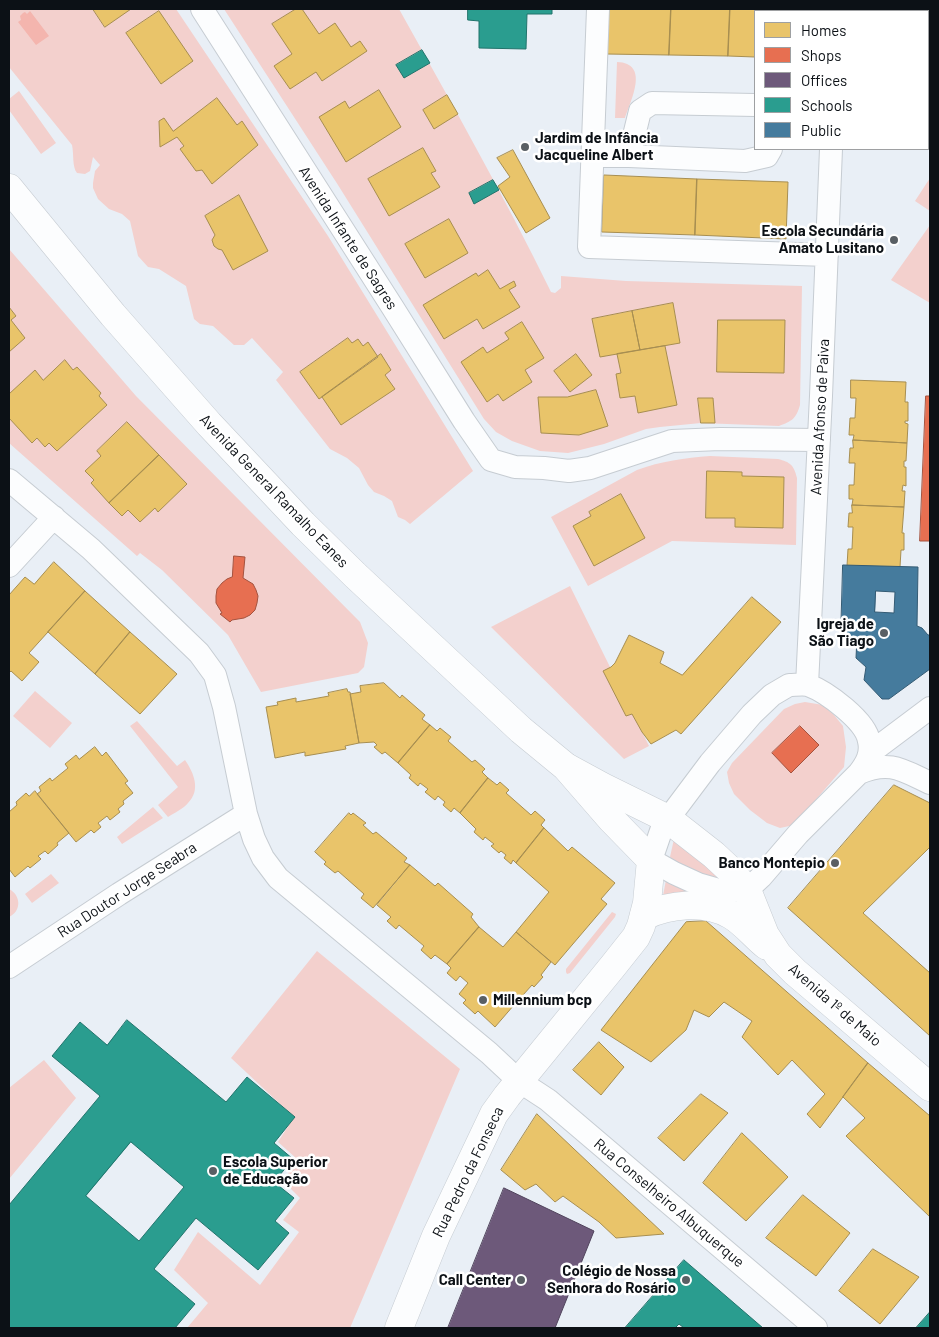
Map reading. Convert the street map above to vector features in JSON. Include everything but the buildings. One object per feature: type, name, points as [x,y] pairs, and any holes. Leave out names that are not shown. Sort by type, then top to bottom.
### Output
[{"type":"main road","name":"Avenida General Ramalho Eanes","points":[[9,188],[113,315],[209,424],[303,524],[362,582],[521,730],[566,767],[612,820],[651,860]]},
{"type":"main road","name":"Avenida General Ramalho Eanes","points":[[566,767],[668,819],[714,855],[755,892]]},
{"type":"main road","points":[[640,926],[647,903],[651,860]]},
{"type":"main road","name":"Avenida 1º de Maio","points":[[755,892],[765,936],[778,955],[794,972],[930,1087]]},
{"type":"main road","points":[[640,926],[665,908],[691,905],[718,910],[732,916],[778,955]]},
{"type":"main road","name":"Rua Pedro da Fonseca","points":[[399,1328],[436,1236],[494,1114],[613,966],[640,926]]},
{"type":"street","name":"Avenida Infante de Sagres","points":[[202,9],[394,308],[464,421],[491,460],[515,468],[544,468],[569,471],[590,468],[672,441],[720,439],[818,440]]},
{"type":"street","points":[[598,9],[589,246],[827,255]]},
{"type":"street","points":[[629,156],[640,111],[652,102],[754,104]]},
{"type":"street","points":[[592,156],[745,161],[767,156],[770,150]]},
{"type":"street","name":"Avenida Afonso de Paiva","points":[[807,685],[831,150]]},
{"type":"street","name":"Rua Conselheiro Albuquerque","points":[[9,480],[91,549],[199,653],[215,675],[224,708],[246,814],[254,839],[263,858],[278,878],[489,1053],[519,1081],[548,1100],[816,1328]]},
{"type":"street","points":[[9,566],[54,517]]},
{"type":"street","points":[[789,685],[807,685],[834,699],[866,731],[870,753],[866,764],[859,773],[798,834],[755,892],[719,890],[698,884],[651,860],[662,828],[710,763],[752,714],[772,695],[789,685]]},
{"type":"street","points":[[870,753],[930,708]]},
{"type":"street","points":[[859,773],[871,768],[885,766],[903,770],[930,783]]},
{"type":"street","name":"Rua Doutor Jorge Seabra","points":[[9,967],[119,894],[246,814]]},
{"type":"shaded area","points":[[9,9],[176,9],[328,236],[473,471],[410,524],[398,517],[392,501],[374,492],[359,468],[347,458],[330,449],[276,380],[283,372],[252,338],[244,345],[234,345],[213,326],[200,324],[194,319],[186,286],[159,269],[148,267],[138,256],[130,221],[122,214],[109,209],[98,199],[93,183],[95,171],[100,165],[93,157],[90,171],[85,174],[77,173],[72,145],[9,67]]},
{"type":"shaded area","points":[[224,9],[399,9],[458,114],[551,292],[555,293],[561,288],[561,276],[626,281],[802,286],[800,405],[795,416],[790,421],[779,426],[701,423],[646,429],[604,444],[568,453],[540,451],[512,441],[496,432],[484,419],[338,185]]},
{"type":"shaded area","points":[[30,11],[49,36],[36,45],[18,22],[21,20],[20,16],[23,13],[27,14]]},
{"type":"shaded area","points":[[617,62],[627,64],[636,75],[634,93],[625,118],[615,118]]},
{"type":"shaded area","points":[[19,91],[56,143],[41,154],[9,110],[9,99]]},
{"type":"shaded area","points":[[930,178],[930,211],[915,201]]},
{"type":"shaded area","points":[[930,225],[930,303],[891,280]]},
{"type":"shaded area","points":[[9,249],[136,396],[360,622],[368,643],[364,667],[358,673],[261,692],[228,635],[162,570],[140,553],[137,556],[9,443]]},
{"type":"shaded area","points":[[710,456],[778,459],[786,461],[791,465],[797,478],[796,545],[672,541],[588,586],[551,517],[637,470],[673,460]]},
{"type":"shaded area","points":[[570,586],[649,746],[624,759],[491,627]]},
{"type":"shaded area","points":[[35,691],[72,723],[50,748],[13,716]]},
{"type":"shaded area","points":[[805,702],[823,705],[843,726],[846,747],[844,767],[794,825],[780,828],[767,823],[734,794],[727,772],[732,763],[784,709]]},
{"type":"shaded area","points":[[137,721],[177,766],[185,760],[195,781],[192,798],[184,807],[168,817],[158,805],[178,787],[130,726]]},
{"type":"shaded area","points":[[153,807],[163,818],[122,844],[117,837]]},
{"type":"shaded area","points":[[674,839],[718,876],[722,882],[677,865],[670,857]]},
{"type":"shaded area","points":[[51,874],[59,883],[32,903],[25,894]]},
{"type":"shaded area","points":[[666,880],[680,888],[697,895],[662,901]]},
{"type":"shaded area","points":[[9,889],[18,899],[18,907],[9,917]]},
{"type":"shaded area","points":[[612,912],[616,914],[615,917],[570,973],[567,974],[566,969]]},
{"type":"shaded area","points":[[317,951],[460,1069],[350,1328],[187,1328],[208,1303],[174,1270],[198,1232],[260,1285],[299,1232],[283,1220],[300,1198],[283,1181],[297,1159],[278,1142],[294,1117],[231,1058]]},
{"type":"shaded area","points":[[44,1060],[76,1098],[9,1179],[9,1088]]},
{"type":"place","name":"Jardim de Infância Jacqueline Albert","points":[[525,147]]},
{"type":"place","name":"Escola Secundária Amato Lusitano","points":[[894,240]]},
{"type":"place","name":"Igreja de São Tiago","points":[[884,633]]},
{"type":"place","name":"Banco Montepio","points":[[835,863]]},
{"type":"place","name":"Millennium bcp","points":[[483,1000]]},
{"type":"place","name":"Escola Superior de Educação","points":[[213,1171]]},
{"type":"place","name":"Call Center","points":[[521,1280]]},
{"type":"place","name":"Colégio de Nossa Senhora do Rosário","points":[[686,1280]]}]
